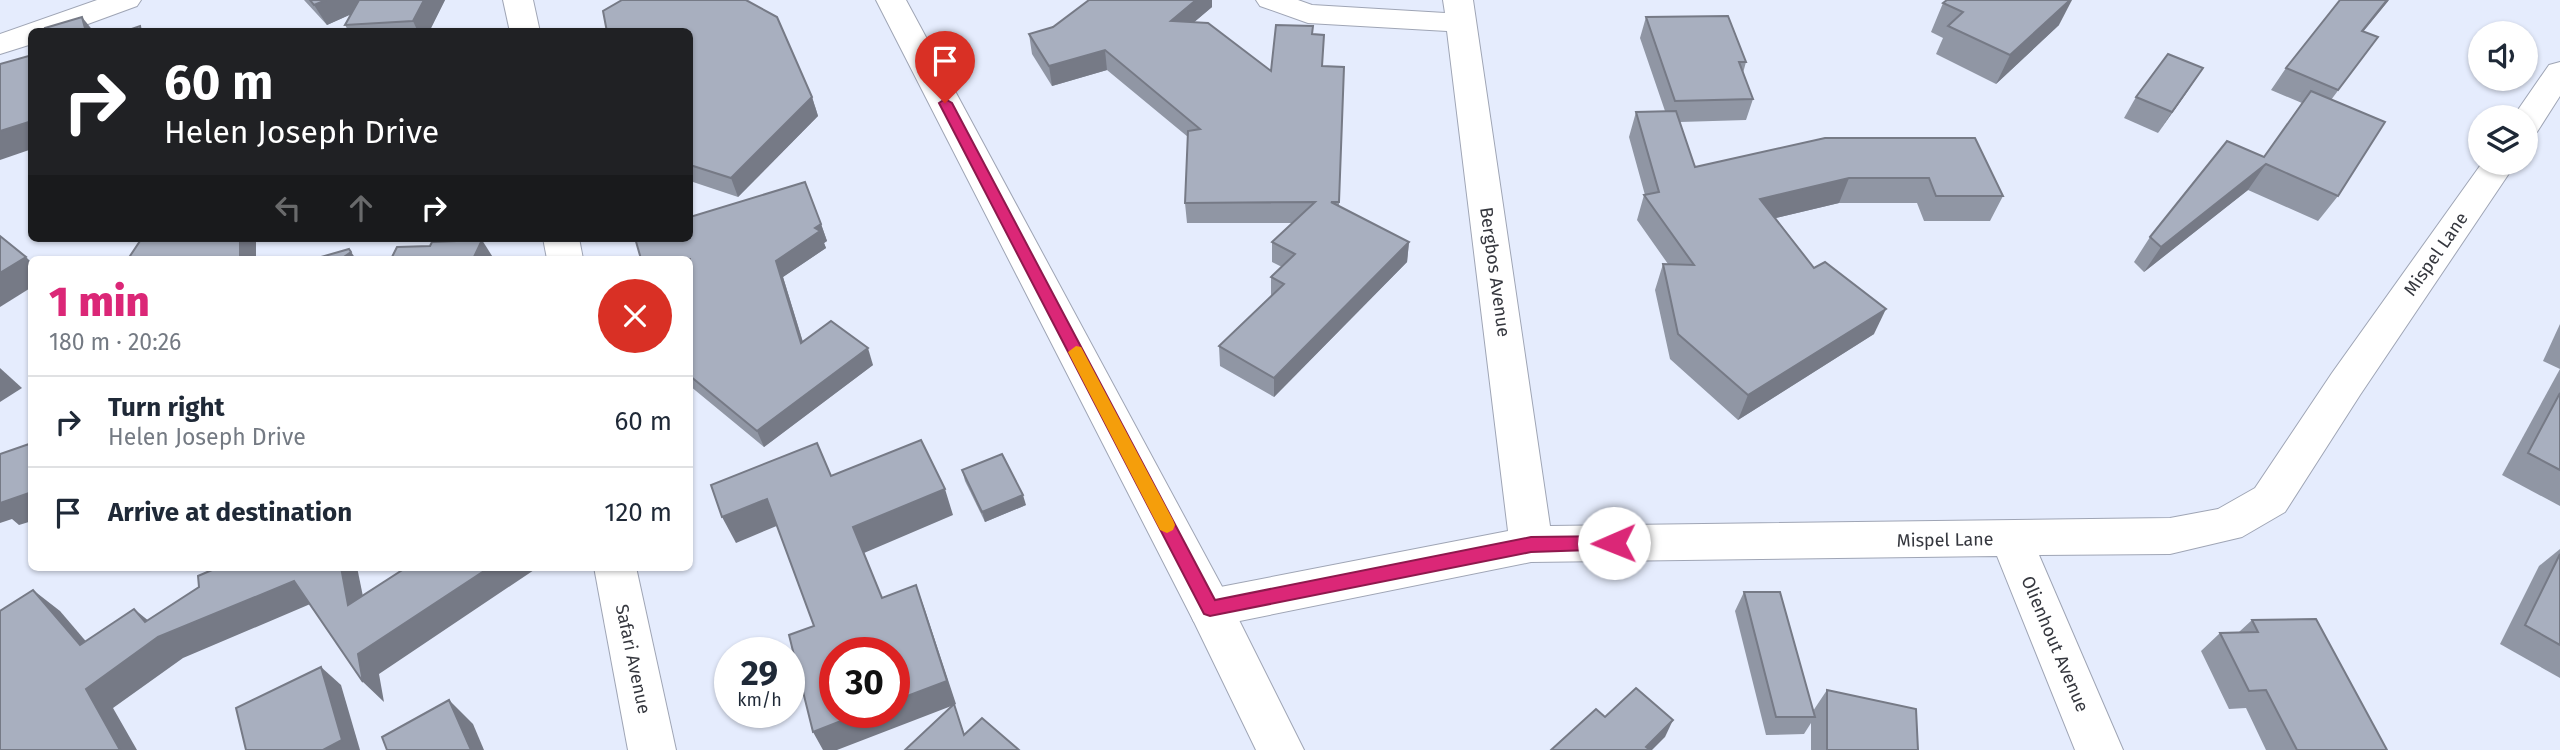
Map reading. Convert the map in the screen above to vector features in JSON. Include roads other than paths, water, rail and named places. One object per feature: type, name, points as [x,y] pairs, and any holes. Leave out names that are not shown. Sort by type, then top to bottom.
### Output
[{"type":"street","points":[[46,28],[126,0]]},
{"type":"street","points":[[518,0],[525,28]]},
{"type":"street","points":[[891,0],[1210,608],[1280,750]]},
{"type":"street","points":[[1271,0],[1308,14],[1460,11]]},
{"type":"street","name":"Bergbos Avenue","points":[[1460,11],[1531,544]]},
{"type":"street","points":[[0,45],[28,34]]},
{"type":"street","points":[[2538,105],[2560,72]]},
{"type":"street","name":"Mispel Lane","points":[[1210,608],[1531,544],[2170,536],[2227,525],[2270,500],[2491,175]]},
{"type":"street","name":"Olienhout Avenue","points":[[2011,539],[2099,750]]},
{"type":"street","name":"Safari Avenue","points":[[616,571],[652,750]]}]
